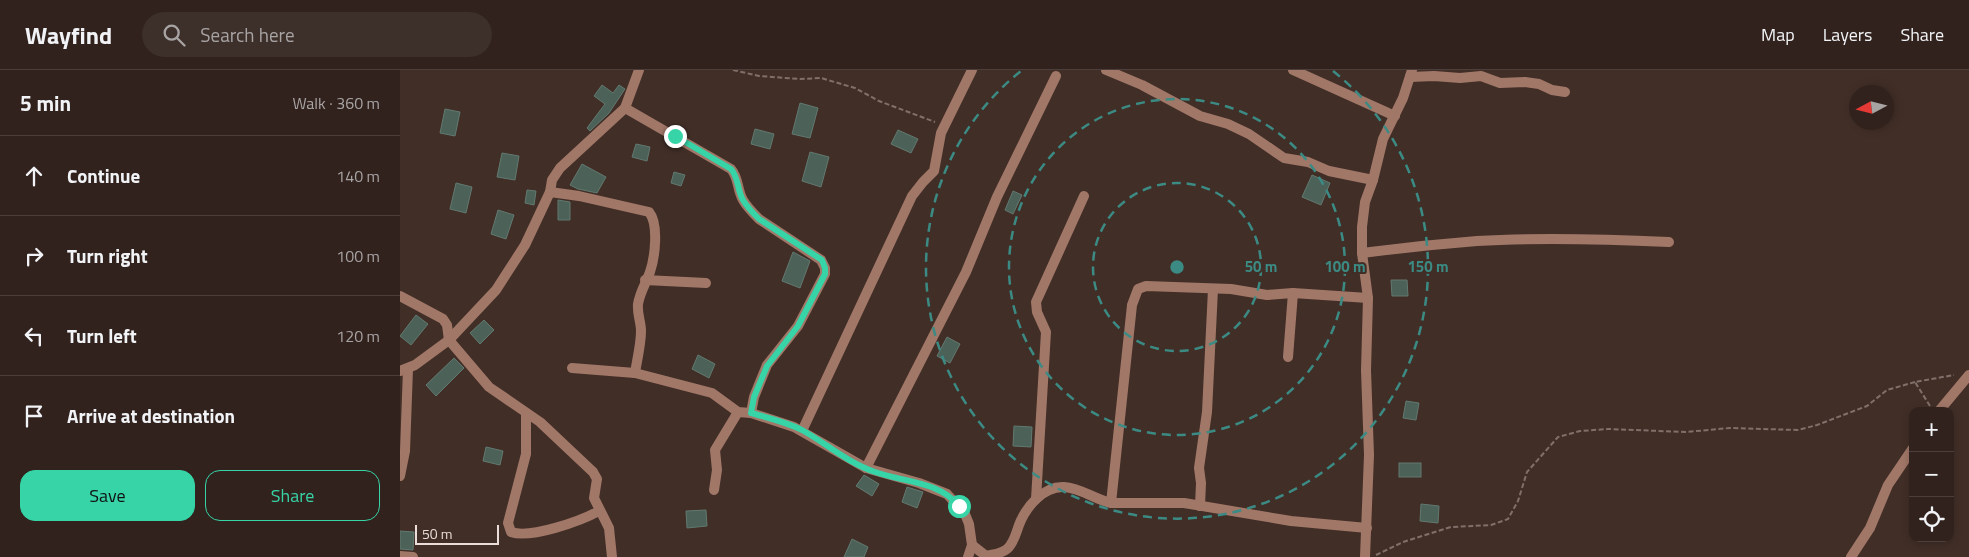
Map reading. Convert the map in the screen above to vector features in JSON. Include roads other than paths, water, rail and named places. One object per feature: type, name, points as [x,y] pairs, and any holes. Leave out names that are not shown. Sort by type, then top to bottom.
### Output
[{"type":"street","points":[[400,476],[405,451],[404,370],[449,340],[496,290],[525,245],[550,192],[552,180],[560,168],[625,108],[639,70]]},
{"type":"street","points":[[802,431],[912,196],[934,172],[941,133],[972,70]]},
{"type":"street","points":[[1106,70],[1142,85],[1200,116],[1228,124],[1249,134],[1284,158],[1308,162],[1329,171],[1373,180]]},
{"type":"street","points":[[1293,70],[1395,116]]},
{"type":"street","points":[[1365,557],[1369,455],[1366,370],[1368,298],[1362,253],[1365,202],[1373,180],[1383,139],[1395,116],[1411,74],[1460,78],[1481,76],[1500,83],[1525,82],[1565,92]]},
{"type":"street","points":[[866,468],[966,272],[997,197],[1056,76]]},
{"type":"street","points":[[625,108],[731,169],[737,178],[742,199],[751,211],[759,219],[822,260],[825,274],[805,314],[763,373],[754,397],[751,413]]},
{"type":"street","points":[[550,192],[579,196],[649,212],[653,216],[655,224],[654,259],[650,274],[645,280],[639,302],[638,312],[642,330],[635,373]]},
{"type":"street","points":[[1036,499],[1046,332],[1037,312],[1036,302],[1084,196]]},
{"type":"street","points":[[1362,253],[1459,243],[1550,239],[1669,242]]},
{"type":"street","points":[[645,280],[706,283]]},
{"type":"street","points":[[1111,502],[1132,305],[1138,289],[1146,286],[1213,289],[1267,295],[1293,293],[1368,298]]},
{"type":"street","points":[[1200,506],[1201,483],[1199,468],[1207,412],[1213,289]]},
{"type":"street","points":[[1288,357],[1293,293]]},
{"type":"street","points":[[400,296],[443,320],[447,325],[449,340],[489,387],[556,436],[597,476],[598,482],[594,498],[610,533],[612,557]]},
{"type":"street","points":[[572,368],[635,373],[712,393],[738,412],[751,413],[802,431],[831,450],[866,468],[920,483],[947,494],[965,514],[969,524],[972,544],[968,557]]},
{"type":"street","points":[[1942,407],[1964,375]]},
{"type":"street","points":[[714,490],[718,470],[715,450],[738,412]]},
{"type":"street","points":[[526,414],[526,454],[508,523],[511,532],[518,534],[558,527],[599,511]]},
{"type":"street","points":[[1851,557],[1870,528],[1888,485],[1910,452]]},
{"type":"street","points":[[972,544],[984,556],[1004,554],[1012,544],[1026,510],[1036,499],[1049,490],[1061,487],[1075,488],[1102,501],[1169,505],[1184,503],[1290,521],[1367,528]]},
{"type":"street","points":[[400,556],[413,557]]}]
